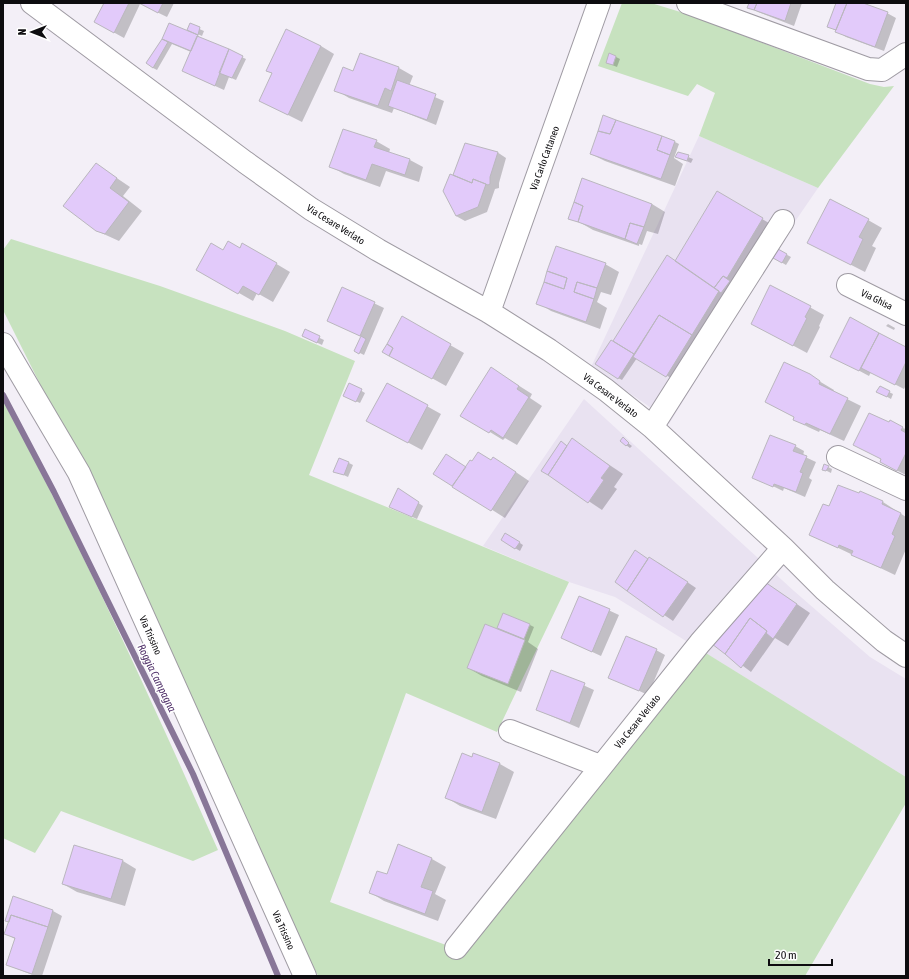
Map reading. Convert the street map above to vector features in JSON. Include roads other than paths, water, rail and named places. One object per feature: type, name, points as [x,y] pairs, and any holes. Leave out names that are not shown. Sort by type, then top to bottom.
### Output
[{"type":"street","name":"Via Cesare Verlato","points":[[32,3],[245,162],[311,208],[378,250],[489,312],[600,386],[652,427],[783,548],[825,590],[884,641],[906,656]]},
{"type":"street","name":"Via Carlo Cattaneo","points":[[489,312],[599,3]]},
{"type":"street","points":[[688,3],[868,69],[882,70],[906,54]]},
{"type":"street","points":[[652,427],[783,221]]},
{"type":"street","name":"Via Ghisa","points":[[848,285],[906,314]]},
{"type":"street","name":"Via Trissino","points":[[3,344],[79,473],[305,976]]},
{"type":"street","points":[[838,457],[906,489]]},
{"type":"street","name":"Via Cesare Verlato","points":[[456,948],[600,766],[700,643],[783,548]]},
{"type":"street","points":[[510,731],[600,766]]},
{"type":"waterway","name":"Roggia Campagna","points":[[3,395],[54,492],[193,774],[278,976]]}]
